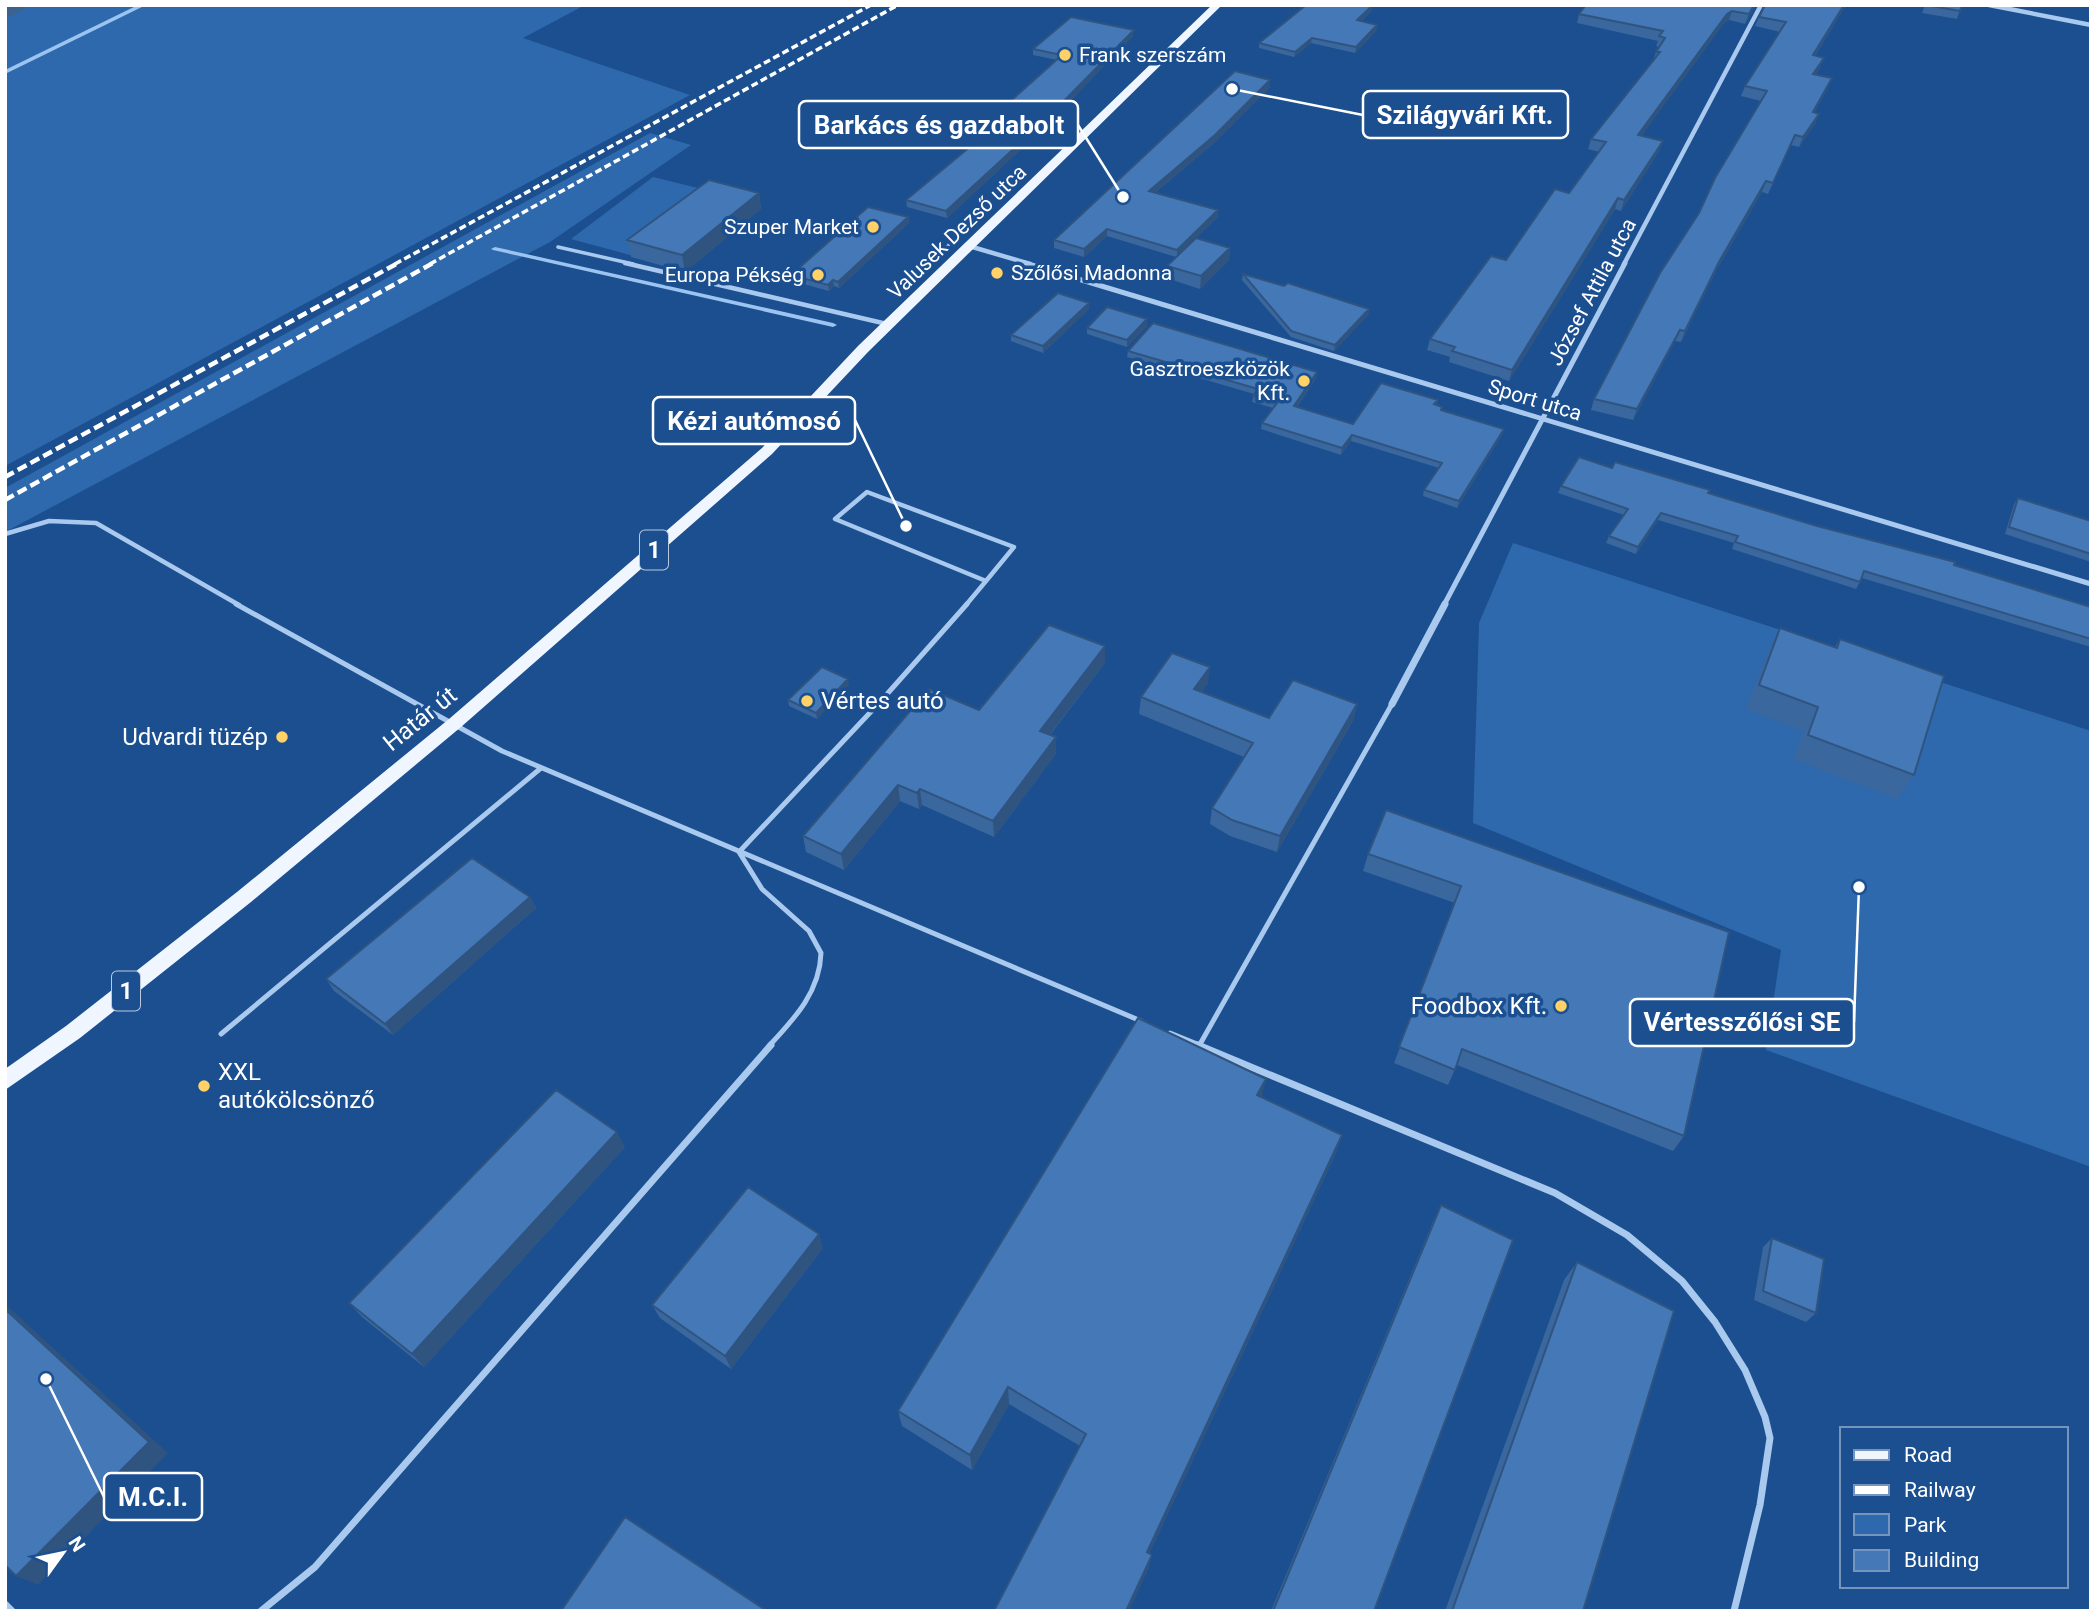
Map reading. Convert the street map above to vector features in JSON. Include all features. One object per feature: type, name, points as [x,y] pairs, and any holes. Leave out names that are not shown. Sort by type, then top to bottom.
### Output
[{"type":"main road","name":"Valusek Dezső utca","points":[[844,369],[1218,5]]},
{"type":"main road","name":"Határ út","points":[[5,1081],[180,948],[455,723],[767,451],[844,369]]},
{"type":"street","name":"József Attila utca","points":[[1392,704],[1761,5]]},
{"type":"street","points":[[1989,5],[2091,25]]},
{"type":"street","name":"Sport utca","points":[[969,246],[2091,584]]},
{"type":"lane","points":[[944,251],[952,241],[950,230]]},
{"type":"lane","points":[[558,247],[890,325]]},
{"type":"lane","points":[[739,852],[902,678],[987,581],[1014,547],[867,492],[835,519],[987,581]]},
{"type":"lane","points":[[5,534],[34,521],[63,518],[96,523],[377,684],[455,723],[502,751],[1148,1024]]},
{"type":"lane","points":[[1199,1046],[1392,704]]},
{"type":"lane","points":[[221,1034],[541,768]]},
{"type":"lane","points":[[261,1611],[315,1567],[803,1007],[818,984],[824,964],[818,943],[807,927],[764,891],[739,852]]},
{"type":"lane","points":[[1161,1030],[1555,1193],[1611,1223],[1669,1267],[1710,1317],[1740,1360],[1763,1406],[1771,1441],[1764,1484],[1734,1611]]},
{"type":"lane","points":[[5,1604],[12,1611]]},
{"type":"green space","points":[[5,5],[585,5],[523,38],[690,95],[5,466]]},
{"type":"green space","points":[[650,133],[691,145],[550,242],[5,532],[5,488]]},
{"type":"green space","points":[[653,177],[710,191],[630,255],[571,239]]},
{"type":"green space","points":[[1513,543],[2091,731],[2091,1167],[1766,1050],[1781,950],[1473,823],[1479,623]]},
{"type":"building","points":[[1306,5],[1373,5],[1357,20],[1377,25],[1356,47],[1312,38],[1295,52],[1259,43]]},
{"type":"building","points":[[1586,5],[1754,5],[1749,14],[1732,11],[1727,14],[1638,135],[1663,141],[1624,200],[1618,198],[1512,370],[1452,351],[1455,347],[1430,339],[1491,256],[1506,260],[1555,189],[1569,193],[1606,142],[1591,139],[1660,52],[1656,52],[1665,38],[1659,36],[1663,31],[1579,14]]},
{"type":"building","points":[[1765,5],[1844,5],[1813,55],[1824,58],[1813,74],[1832,78],[1813,112],[1819,114],[1803,137],[1795,135],[1773,183],[1766,181],[1720,260],[1685,331],[1680,330],[1637,409],[1594,399],[1660,273],[1699,213],[1715,178],[1767,91],[1745,86],[1786,22],[1759,17]]},
{"type":"building","points":[[1926,5],[1962,5],[1960,11]]},
{"type":"building","points":[[1071,17],[1134,30],[1045,120],[946,211],[906,200],[1006,117],[996,114],[1062,55],[1033,49]]},
{"type":"building","points":[[1235,71],[1270,80],[1215,135],[1149,191],[1218,210],[1177,250],[1107,229],[1084,249],[1054,240]]},
{"type":"building","points":[[709,180],[759,193],[682,255],[627,240]]},
{"type":"building","points":[[868,207],[908,217],[838,282],[833,280],[828,285],[791,275]]},
{"type":"building","points":[[1196,238],[1230,248],[1201,276],[1167,266]]},
{"type":"building","points":[[1243,274],[1284,286],[1288,283],[1369,309],[1335,345],[1291,331]]},
{"type":"building","points":[[1058,293],[1089,303],[1043,346],[1011,335]]},
{"type":"building","points":[[1107,307],[1147,319],[1127,340],[1087,328]]},
{"type":"building","points":[[1153,323],[1317,372],[1294,406],[1353,424],[1381,383],[1438,400],[1434,404],[1442,407],[1441,410],[1504,429],[1459,501],[1424,490],[1442,463],[1352,435],[1342,448],[1262,423],[1277,403],[1253,396],[1258,389],[1128,351]]},
{"type":"building","points":[[1579,457],[1612,468],[1615,462],[1817,526],[1955,562],[1954,565],[2091,607],[2091,639],[1864,571],[1860,582],[1735,542],[1738,536],[1661,513],[1638,547],[1609,536],[1628,509],[1561,486]]},
{"type":"building","points":[[2018,498],[2091,521],[2091,554],[2009,527]]},
{"type":"building","points":[[1049,625],[1105,646],[1040,731],[1056,737],[993,821],[920,789],[917,793],[898,785],[841,854],[803,836],[929,689],[979,710]]},
{"type":"building","points":[[1780,628],[1837,648],[1840,639],[1944,676],[1914,775],[1808,735],[1818,707],[1759,685]]},
{"type":"building","points":[[1172,653],[1210,667],[1194,689],[1269,718],[1293,680],[1357,704],[1280,836],[1232,820],[1212,808],[1253,743],[1141,697]]},
{"type":"building","points":[[822,667],[848,679],[816,713],[788,700]]},
{"type":"building","name":"Foodbox Kft.","points":[[1386,810],[1729,932],[1684,1136],[1462,1049],[1455,1070],[1399,1047],[1461,886],[1368,854]]},
{"type":"building","points":[[472,858],[530,897],[385,1024],[326,979]]},
{"type":"building","points":[[1138,1018],[1266,1079],[1257,1095],[1342,1135],[1147,1552],[1152,1555],[1126,1611],[994,1611],[1086,1434],[1008,1387],[970,1455],[898,1411]]},
{"type":"building","points":[[556,1090],[617,1132],[412,1354],[349,1303]]},
{"type":"building","points":[[748,1187],[819,1234],[725,1356],[652,1305]]},
{"type":"building","points":[[1441,1205],[1513,1240],[1374,1611],[1273,1611]]},
{"type":"building","points":[[1772,1238],[1824,1259],[1816,1313],[1763,1291]]},
{"type":"building","points":[[1577,1262],[1674,1311],[1583,1611],[1452,1611]]},
{"type":"building","points":[[5,1309],[149,1442],[16,1576],[5,1565]]},
{"type":"building","points":[[625,1517],[767,1611],[561,1611]]},
{"type":"waterway","points":[[5,13],[23,5]]},
{"type":"waterway","points":[[5,72],[143,5]]},
{"type":"waterway","points":[[495,249],[833,325]]},
{"type":"railway","points":[[395,264],[871,5]]},
{"type":"railway","points":[[430,264],[898,5]]},
{"type":"railway","points":[[5,477],[398,263]]},
{"type":"railway","points":[[5,500],[433,263]]},
{"type":"place","name":"Frank szerszám","points":[[1065,55]]},
{"type":"place","name":"Szilágyvári Kft.","points":[[1232,89]]},
{"type":"place","name":"Barkács és gazdabolt","points":[[1123,197]]},
{"type":"place","name":"Szuper Market","points":[[873,227]]},
{"type":"place","name":"Szőlősi Madonna","points":[[997,273]]},
{"type":"place","name":"Europa Pékség","points":[[818,275]]},
{"type":"place","name":"Gasztroeszközök Kft.","points":[[1304,381]]},
{"type":"place","name":"Kézi autómosó","points":[[906,526]]},
{"type":"place","name":"Vértes autó","points":[[807,701]]},
{"type":"place","name":"Udvardi tüzép","points":[[282,737]]},
{"type":"place","name":"Vértesszőlősi SE","points":[[1859,887]]},
{"type":"place","name":"Foodbox Kft.","points":[[1561,1006]]},
{"type":"place","name":"XXL autókölcsönző","points":[[204,1086]]},
{"type":"place","name":"M.C.I.","points":[[46,1379]]}]
